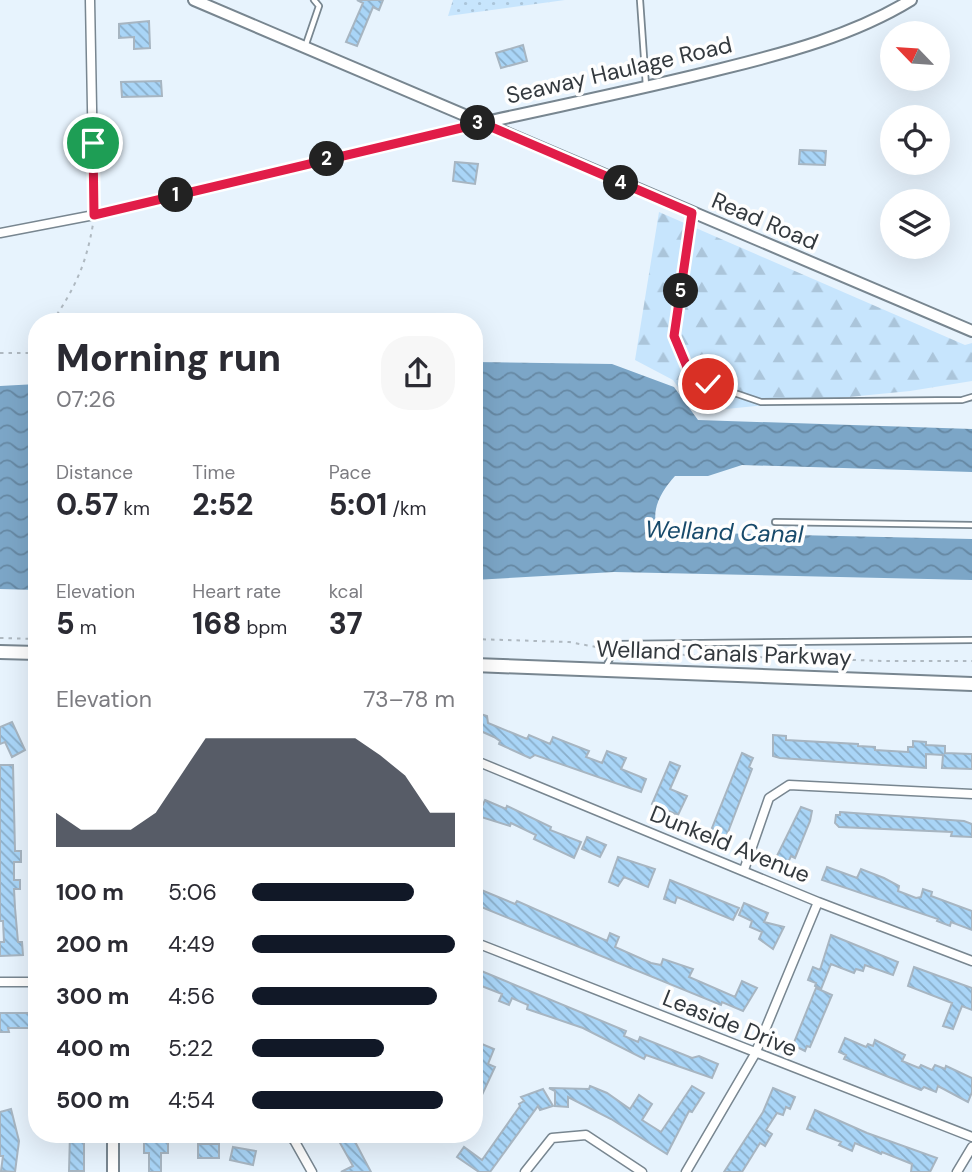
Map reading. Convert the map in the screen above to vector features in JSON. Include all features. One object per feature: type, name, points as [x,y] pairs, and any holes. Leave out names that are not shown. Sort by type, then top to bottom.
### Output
[{"type":"main road","points":[[0,652],[28,653]]},
{"type":"main road","name":"Welland Canals Parkway","points":[[483,666],[972,684]]},
{"type":"street","points":[[0,233],[94,215],[90,0]]},
{"type":"street","name":"Read Road","points":[[194,0],[972,331]]},
{"type":"street","name":"Seaway Haulage Road","points":[[482,123],[788,52],[852,29],[911,0]]},
{"type":"street","name":"Dunkeld Avenue","points":[[483,764],[818,902],[972,961]]},
{"type":"street","points":[[744,870],[769,798],[789,785],[972,794]]},
{"type":"street","points":[[685,1172],[755,1054],[818,902]]},
{"type":"street","name":"Leaside Drive","points":[[483,946],[972,1137]]},
{"type":"street","points":[[0,982],[28,982]]},
{"type":"street","points":[[525,1172],[552,1138],[586,1135],[642,1172]]},
{"type":"street","points":[[113,1172],[114,1143]]},
{"type":"street","points":[[296,1143],[312,1172]]},
{"type":"street","points":[[957,1172],[972,1147]]},
{"type":"lane","points":[[305,47],[319,6],[314,0]]},
{"type":"lane","points":[[640,0],[646,87]]},
{"type":"lane","name":"Seaway Haulage Road","points":[[460,128],[482,123]]},
{"type":"lane","points":[[692,213],[674,336],[687,367],[708,384],[761,402],[962,400],[972,397]]},
{"type":"lane","points":[[775,522],[972,525]]},
{"type":"lane","points":[[605,669],[618,644],[972,639]]},
{"type":"path","points":[[58,313],[73,290],[86,262],[94,215],[460,128]]},
{"type":"path","points":[[0,353],[28,353]]},
{"type":"path","points":[[0,638],[28,639]]},
{"type":"path","points":[[483,639],[569,642],[614,651],[872,661],[972,661]]},
{"type":"green space","points":[[453,0],[565,0],[448,16]]},
{"type":"green space","points":[[659,212],[965,345],[972,343],[972,381],[910,391],[695,412],[673,380],[635,360]]},
{"type":"water","points":[[483,362],[612,364],[674,387],[698,420],[972,429],[972,472],[742,465],[708,476],[675,476],[660,498],[655,517],[656,523],[669,532],[972,539],[972,580],[614,572],[483,579]]},
{"type":"water","points":[[28,384],[28,590],[0,589],[0,386]]},
{"type":"building","points":[[357,0],[383,0],[379,10],[373,7],[357,46],[346,42],[363,3]]},
{"type":"building","points":[[149,21],[150,48],[134,49],[134,37],[119,38],[119,24]]},
{"type":"building","points":[[523,45],[527,61],[501,68],[496,53]]},
{"type":"building","points":[[161,81],[162,96],[122,97],[121,82]]},
{"type":"building","points":[[800,150],[826,151],[825,165],[799,164]]},
{"type":"building","points":[[455,162],[478,164],[475,184],[453,181]]},
{"type":"building","points":[[483,715],[487,716],[488,723],[527,739],[529,735],[550,744],[553,737],[589,751],[586,757],[602,763],[607,751],[626,758],[621,769],[646,779],[641,792],[535,755],[530,758],[499,744],[500,741],[483,732]]},
{"type":"building","points":[[12,722],[25,750],[12,757],[5,742],[0,744],[0,727]]},
{"type":"building","points":[[773,735],[786,736],[786,740],[858,744],[875,747],[875,750],[908,752],[908,747],[913,747],[913,741],[926,742],[926,745],[945,746],[945,753],[972,754],[972,769],[942,768],[943,755],[926,754],[926,768],[780,758],[773,756]]},
{"type":"building","points":[[742,753],[753,758],[749,767],[752,769],[725,840],[710,833]]},
{"type":"building","points":[[670,762],[680,766],[670,789],[687,796],[678,815],[652,804]]},
{"type":"building","points":[[0,765],[13,765],[15,851],[21,851],[21,862],[14,862],[14,880],[20,880],[20,889],[14,889],[15,908],[18,942],[22,942],[23,955],[0,956],[0,942],[4,942],[3,921],[0,921]]},
{"type":"building","points":[[485,800],[506,809],[507,806],[551,827],[550,830],[581,842],[574,858],[534,839],[536,835],[511,823],[510,826],[483,818]]},
{"type":"building","points":[[801,807],[812,811],[810,821],[795,858],[791,856],[785,869],[773,864]]},
{"type":"building","points":[[840,812],[964,821],[972,824],[972,837],[951,836],[952,832],[839,827],[835,823],[836,815],[840,815]]},
{"type":"building","points":[[587,837],[606,845],[600,857],[582,849]]},
{"type":"building","points":[[618,857],[655,869],[648,887],[624,877],[618,886],[609,882]]},
{"type":"building","points":[[827,867],[857,878],[861,869],[884,878],[899,886],[898,891],[916,898],[921,897],[923,889],[932,892],[931,896],[972,911],[972,930],[951,922],[950,926],[937,921],[938,919],[822,880]]},
{"type":"building","points":[[670,880],[739,908],[733,920],[677,897],[675,903],[664,899]]},
{"type":"building","points":[[483,891],[515,904],[517,901],[607,941],[610,933],[619,937],[615,947],[651,963],[661,965],[663,959],[693,969],[689,977],[735,997],[742,981],[757,988],[743,1011],[722,1002],[721,1005],[483,908]]},
{"type":"building","points":[[744,903],[768,913],[764,922],[784,927],[773,949],[759,939],[762,932],[750,927],[752,921],[739,915]]},
{"type":"building","points":[[831,935],[898,962],[893,975],[865,965],[863,971],[856,969],[854,973],[831,964],[821,989],[815,986],[816,983],[808,980],[813,967],[820,970]]},
{"type":"building","points":[[914,967],[972,988],[972,1010],[962,1006],[953,1029],[943,1026],[952,1003],[908,986]]},
{"type":"building","points":[[483,972],[626,1031],[624,1036],[638,1042],[640,1037],[692,1058],[699,1056],[718,1064],[712,1078],[646,1055],[644,1059],[583,1028],[527,1009],[528,1005],[512,998],[509,1005],[499,1001],[502,994],[483,987]]},
{"type":"building","points":[[816,988],[832,995],[810,1047],[807,1046],[805,1051],[793,1045]]},
{"type":"building","points":[[0,1013],[28,1013],[28,1028],[8,1028],[9,1032],[0,1032]]},
{"type":"building","points":[[845,1038],[866,1047],[868,1044],[873,1046],[875,1040],[905,1055],[902,1061],[919,1068],[921,1065],[932,1070],[935,1065],[945,1069],[946,1066],[972,1078],[972,1092],[968,1102],[938,1086],[936,1092],[924,1087],[921,1090],[844,1059],[846,1055],[839,1052]]},
{"type":"building","points":[[483,1044],[494,1049],[488,1064],[495,1067],[483,1093]]},
{"type":"building","points":[[590,1086],[607,1093],[630,1109],[639,1095],[652,1104],[642,1120],[661,1132],[692,1086],[704,1093],[692,1112],[689,1111],[667,1154],[611,1119],[568,1097],[568,1107],[555,1106],[555,1091],[549,1088],[589,1089]]},
{"type":"building","points":[[773,1088],[795,1097],[790,1109],[786,1107],[783,1115],[777,1113],[766,1130],[772,1134],[765,1146],[760,1143],[742,1172],[724,1172],[763,1112]]},
{"type":"building","points":[[543,1089],[553,1106],[540,1110],[538,1106],[490,1172],[479,1172],[457,1157],[464,1147],[482,1160],[519,1104],[524,1101],[521,1097]]},
{"type":"building","points":[[11,1109],[19,1141],[15,1172],[1,1171],[3,1156],[0,1156],[0,1112]]},
{"type":"building","points":[[815,1110],[867,1133],[937,1158],[930,1172],[911,1172],[912,1164],[882,1152],[881,1154],[855,1143],[852,1151],[839,1145],[841,1142],[807,1129]]},
{"type":"building","points":[[70,1143],[84,1143],[84,1171],[69,1171]]},
{"type":"building","points":[[144,1143],[168,1143],[168,1153],[161,1153],[161,1172],[149,1172],[149,1153],[144,1153]]},
{"type":"building","points":[[340,1143],[356,1143],[371,1172],[341,1172],[353,1166]]},
{"type":"building","points":[[198,1144],[219,1144],[219,1158],[198,1158]]},
{"type":"building","points":[[233,1147],[256,1151],[253,1165],[230,1160]]},
{"type":"route","points":[[93,143],[94,215],[482,123],[692,213],[674,336],[687,367],[708,384]]},
{"type":"water label","name":"Welland Canal","points":[[724,532]]}]
